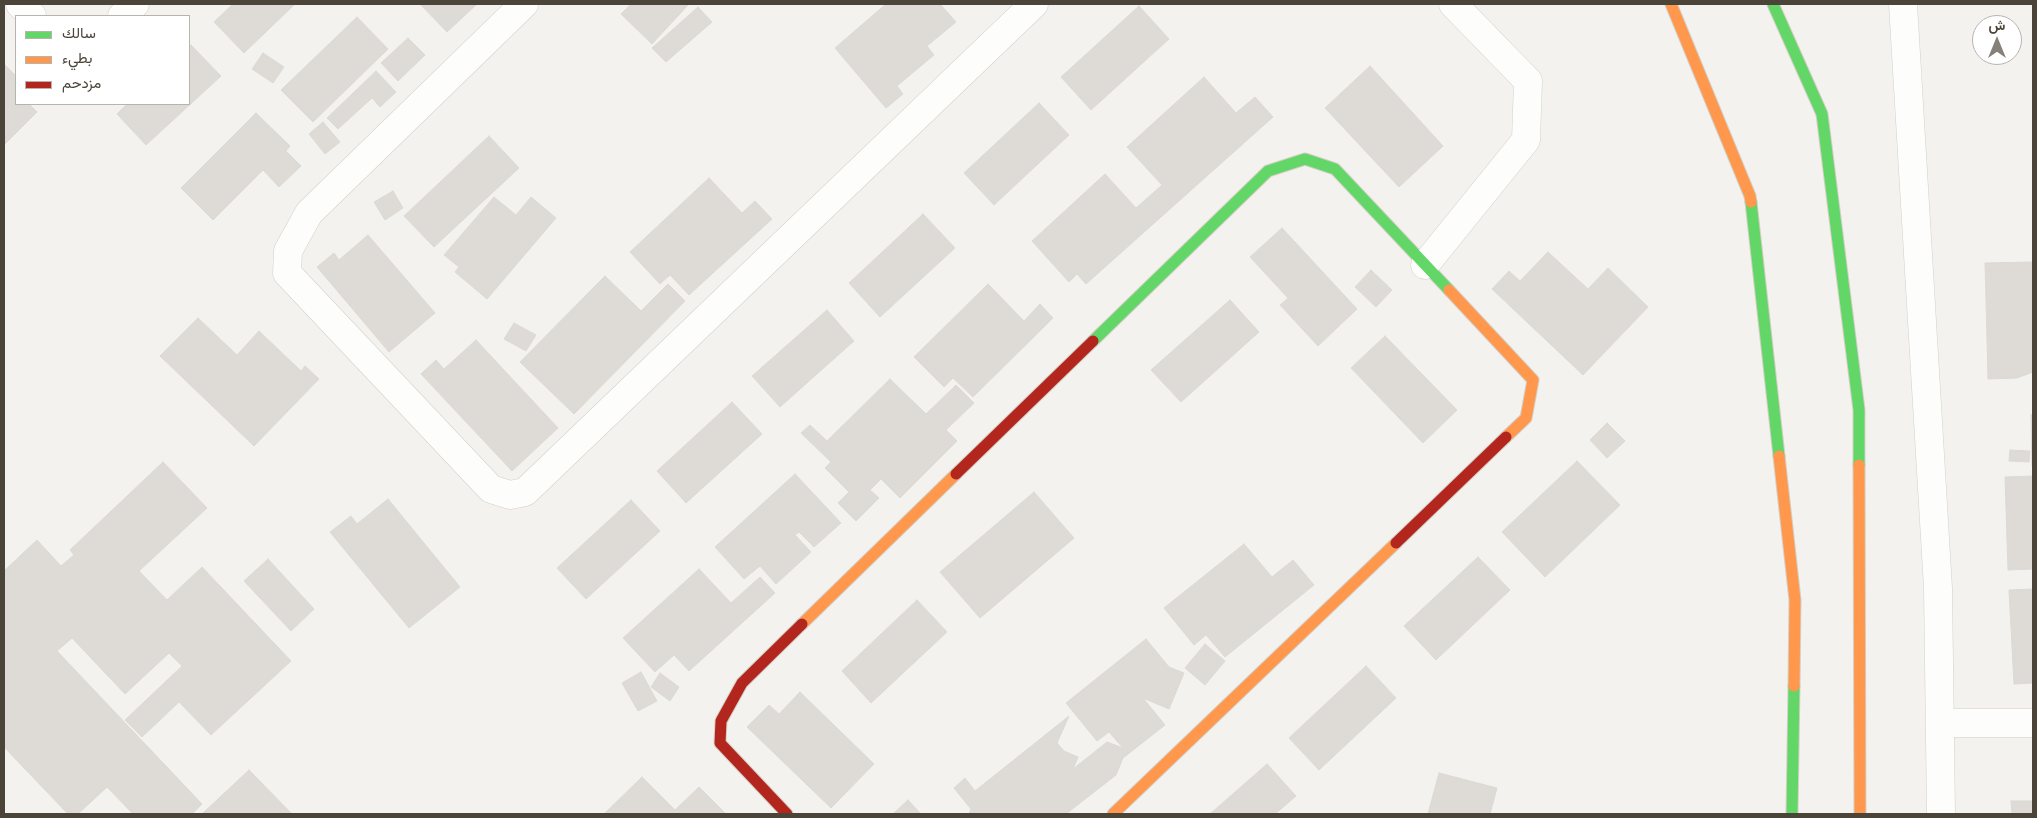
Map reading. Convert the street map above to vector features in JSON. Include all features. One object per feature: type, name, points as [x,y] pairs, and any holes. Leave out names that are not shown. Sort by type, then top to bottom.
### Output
[{"type":"street","points":[[20,4],[31,15]]},
{"type":"street","points":[[123,15],[135,4]]},
{"type":"street","points":[[524,4],[310,213],[288,250],[287,273],[490,489],[510,495],[525,492],[1034,4]]},
{"type":"street","points":[[1425,266],[1526,140],[1528,81],[1453,4]]},
{"type":"street","points":[[1671,4],[1750,196],[1795,600],[1792,814]]},
{"type":"street","points":[[1773,4],[1822,114],[1859,410],[1860,814]]},
{"type":"street","points":[[1903,4],[1938,588],[1940,814]]},
{"type":"street","points":[[787,814],[720,743],[721,721],[742,683],[1268,171],[1305,159],[1335,169],[1533,380],[1526,418],[1113,814]]},
{"type":"street","points":[[1940,723],[2033,723]]},
{"type":"building","points":[[233,4],[295,4],[244,53],[214,22]]},
{"type":"building","points":[[420,4],[477,4],[447,32]]},
{"type":"building","points":[[631,4],[689,4],[652,44],[621,14]]},
{"type":"building","points":[[886,4],[940,4],[956,22],[927,46],[934,55],[897,86],[903,94],[886,108],[835,48]]},
{"type":"building","points":[[1139,6],[1169,39],[1091,110],[1061,77]]},
{"type":"building","points":[[698,7],[712,22],[666,62],[652,48]]},
{"type":"building","points":[[357,17],[388,49],[313,122],[281,90]]},
{"type":"building","points":[[408,38],[425,55],[398,81],[381,63]]},
{"type":"building","points":[[190,46],[221,76],[190,105]]},
{"type":"building","points":[[263,53],[284,67],[273,83],[252,69]]},
{"type":"building","points":[[4,64],[15,75],[15,105],[30,105],[37,112],[4,145]]},
{"type":"building","points":[[1370,66],[1443,146],[1399,187],[1325,108]]},
{"type":"building","points":[[376,71],[396,92],[380,107],[372,98],[338,129],[327,118]]},
{"type":"building","points":[[1204,77],[1236,113],[1255,97],[1273,117],[1086,284],[1077,274],[1069,282],[1032,241],[1105,174],[1136,208],[1162,185],[1127,147]]},
{"type":"building","points":[[1039,103],[1069,135],[994,205],[964,173]]},
{"type":"building","points":[[126,105],[189,105],[146,145],[117,114]]},
{"type":"building","points":[[256,113],[290,146],[286,151],[301,166],[279,187],[263,170],[213,220],[181,188]]},
{"type":"building","points":[[323,122],[340,142],[325,154],[309,134]]},
{"type":"building","points":[[489,136],[519,168],[434,247],[404,216]]},
{"type":"building","points":[[709,178],[742,213],[755,201],[772,219],[689,295],[670,275],[660,284],[630,252]]},
{"type":"building","points":[[393,191],[403,208],[385,220],[374,202]]},
{"type":"building","points":[[494,197],[516,215],[531,197],[556,218],[487,299],[455,272],[459,267],[444,255]]},
{"type":"building","points":[[923,214],[955,248],[880,317],[849,283]]},
{"type":"building","points":[[1282,228],[1357,309],[1318,346],[1280,305],[1288,298],[1250,257]]},
{"type":"building","points":[[368,235],[435,313],[389,352],[317,267],[334,253],[339,260]]},
{"type":"building","points":[[1548,252],[1588,289],[1608,268],[1648,307],[1583,375],[1492,289],[1509,271],[1520,281]]},
{"type":"building","points":[[2033,262],[2033,372],[2017,378],[1988,379],[1985,263]]},
{"type":"building","points":[[1371,270],[1392,290],[1376,307],[1355,287]]},
{"type":"building","points":[[605,276],[641,311],[668,284],[685,301],[574,414],[520,362]]},
{"type":"building","points":[[988,284],[1024,321],[1040,304],[1053,318],[973,397],[953,378],[944,387],[914,357]]},
{"type":"building","points":[[1230,300],[1259,332],[1181,402],[1151,370]]},
{"type":"building","points":[[827,310],[854,341],[780,407],[752,376]]},
{"type":"building","points":[[198,318],[237,355],[259,331],[301,371],[305,366],[319,379],[254,446],[160,356]]},
{"type":"building","points":[[514,323],[536,335],[526,351],[504,339]]},
{"type":"building","points":[[1385,336],[1457,410],[1423,443],[1351,368]]},
{"type":"building","points":[[476,340],[558,428],[512,471],[421,374],[436,360],[444,369]]},
{"type":"building","points":[[890,379],[926,414],[956,385],[974,403],[946,430],[957,441],[900,498],[881,479],[870,490],[879,498],[856,521],[838,503],[849,492],[825,468],[831,462],[801,433],[810,425],[827,441]]},
{"type":"building","points":[[732,402],[762,434],[686,503],[657,471]]},
{"type":"building","points":[[2031,415],[2033,415],[2033,466],[2032,466]]},
{"type":"building","points":[[1607,423],[1625,441],[1607,458],[1590,440]]},
{"type":"building","points":[[2010,450],[2030,451],[2029,462],[2009,461]]},
{"type":"building","points":[[1577,461],[1620,505],[1545,577],[1502,532]]},
{"type":"building","points":[[163,462],[207,508],[139,571],[167,600],[202,567],[291,661],[211,735],[179,702],[142,737],[125,720],[182,666],[169,653],[125,694],[72,638],[57,651],[202,804],[192,814],[133,814],[107,787],[78,814],[68,814],[4,747],[4,571],[37,540],[61,566],[74,555],[70,550]]},
{"type":"building","points":[[795,474],[841,523],[814,547],[799,532],[795,535],[811,552],[776,584],[760,566],[744,579],[715,547]]},
{"type":"building","points":[[2033,476],[2033,569],[2008,570],[2005,477]]},
{"type":"building","points":[[1034,492],[1074,538],[980,618],[940,572]]},
{"type":"building","points":[[388,499],[460,587],[409,628],[330,532],[351,516],[357,524]]},
{"type":"building","points":[[631,500],[660,531],[586,599],[557,568]]},
{"type":"building","points":[[1244,544],[1272,577],[1293,560],[1314,585],[1225,657],[1206,635],[1194,645],[1164,608]]},
{"type":"building","points":[[1478,557],[1510,590],[1436,660],[1404,626]]},
{"type":"building","points":[[268,559],[314,609],[291,631],[244,581]]},
{"type":"building","points":[[699,569],[731,603],[760,577],[775,593],[689,671],[674,655],[655,672],[623,638]]},
{"type":"building","points":[[2033,589],[2033,683],[2014,684],[2009,590]]},
{"type":"building","points":[[917,600],[947,632],[871,703],[842,671]]},
{"type":"building","points":[[1146,639],[1169,667],[1184,673],[1169,709],[1143,698],[1165,725],[1123,758],[1116,775],[1066,814],[969,814],[971,809],[954,788],[965,778],[975,791],[1069,716],[1057,743],[1064,751],[1078,757],[1073,769],[1107,742],[1123,748],[1109,732],[1097,741],[1066,703]]},
{"type":"building","points":[[1205,644],[1225,661],[1205,685],[1185,668]]},
{"type":"building","points":[[1366,666],[1396,698],[1319,770],[1289,738]]},
{"type":"building","points":[[641,672],[657,701],[638,711],[622,683]]},
{"type":"building","points":[[660,673],[679,687],[670,701],[651,687]]},
{"type":"building","points":[[800,692],[874,764],[831,808],[747,727],[769,705],[779,714]]},
{"type":"building","points":[[1267,764],[1296,796],[1275,814],[1210,814]]},
{"type":"building","points":[[249,770],[292,814],[202,814]]},
{"type":"building","points":[[1439,773],[1497,788],[1490,814],[1428,814]]},
{"type":"building","points":[[642,777],[675,810],[699,787],[726,814],[604,814]]},
{"type":"building","points":[[908,800],[921,814],[893,814]]},
{"type":"building","points":[[2011,801],[2033,801],[2033,814],[2012,814]]},
{"type":"traffic: fast","points":[[1773,4],[1822,114],[1859,410],[1859,465]]},
{"type":"traffic: fast","points":[[1093,341],[1268,171],[1305,159],[1335,169],[1449,290]]},
{"type":"traffic: fast","points":[[1751,202],[1779,456]]},
{"type":"traffic: fast","points":[[1792,814],[1794,686]]},
{"type":"traffic: slow","points":[[1671,4],[1751,202]]},
{"type":"traffic: slow","points":[[1449,290],[1533,380],[1526,418],[1506,437]]},
{"type":"traffic: slow","points":[[1779,456],[1795,600],[1794,686]]},
{"type":"traffic: slow","points":[[1859,465],[1860,814]]},
{"type":"traffic: slow","points":[[802,624],[956,474]]},
{"type":"traffic: slow","points":[[1113,814],[1396,543]]},
{"type":"traffic: jam","points":[[956,474],[1093,341]]},
{"type":"traffic: jam","points":[[1396,543],[1506,437]]},
{"type":"traffic: jam","points":[[787,814],[720,743],[721,721],[742,683],[802,624]]}]
